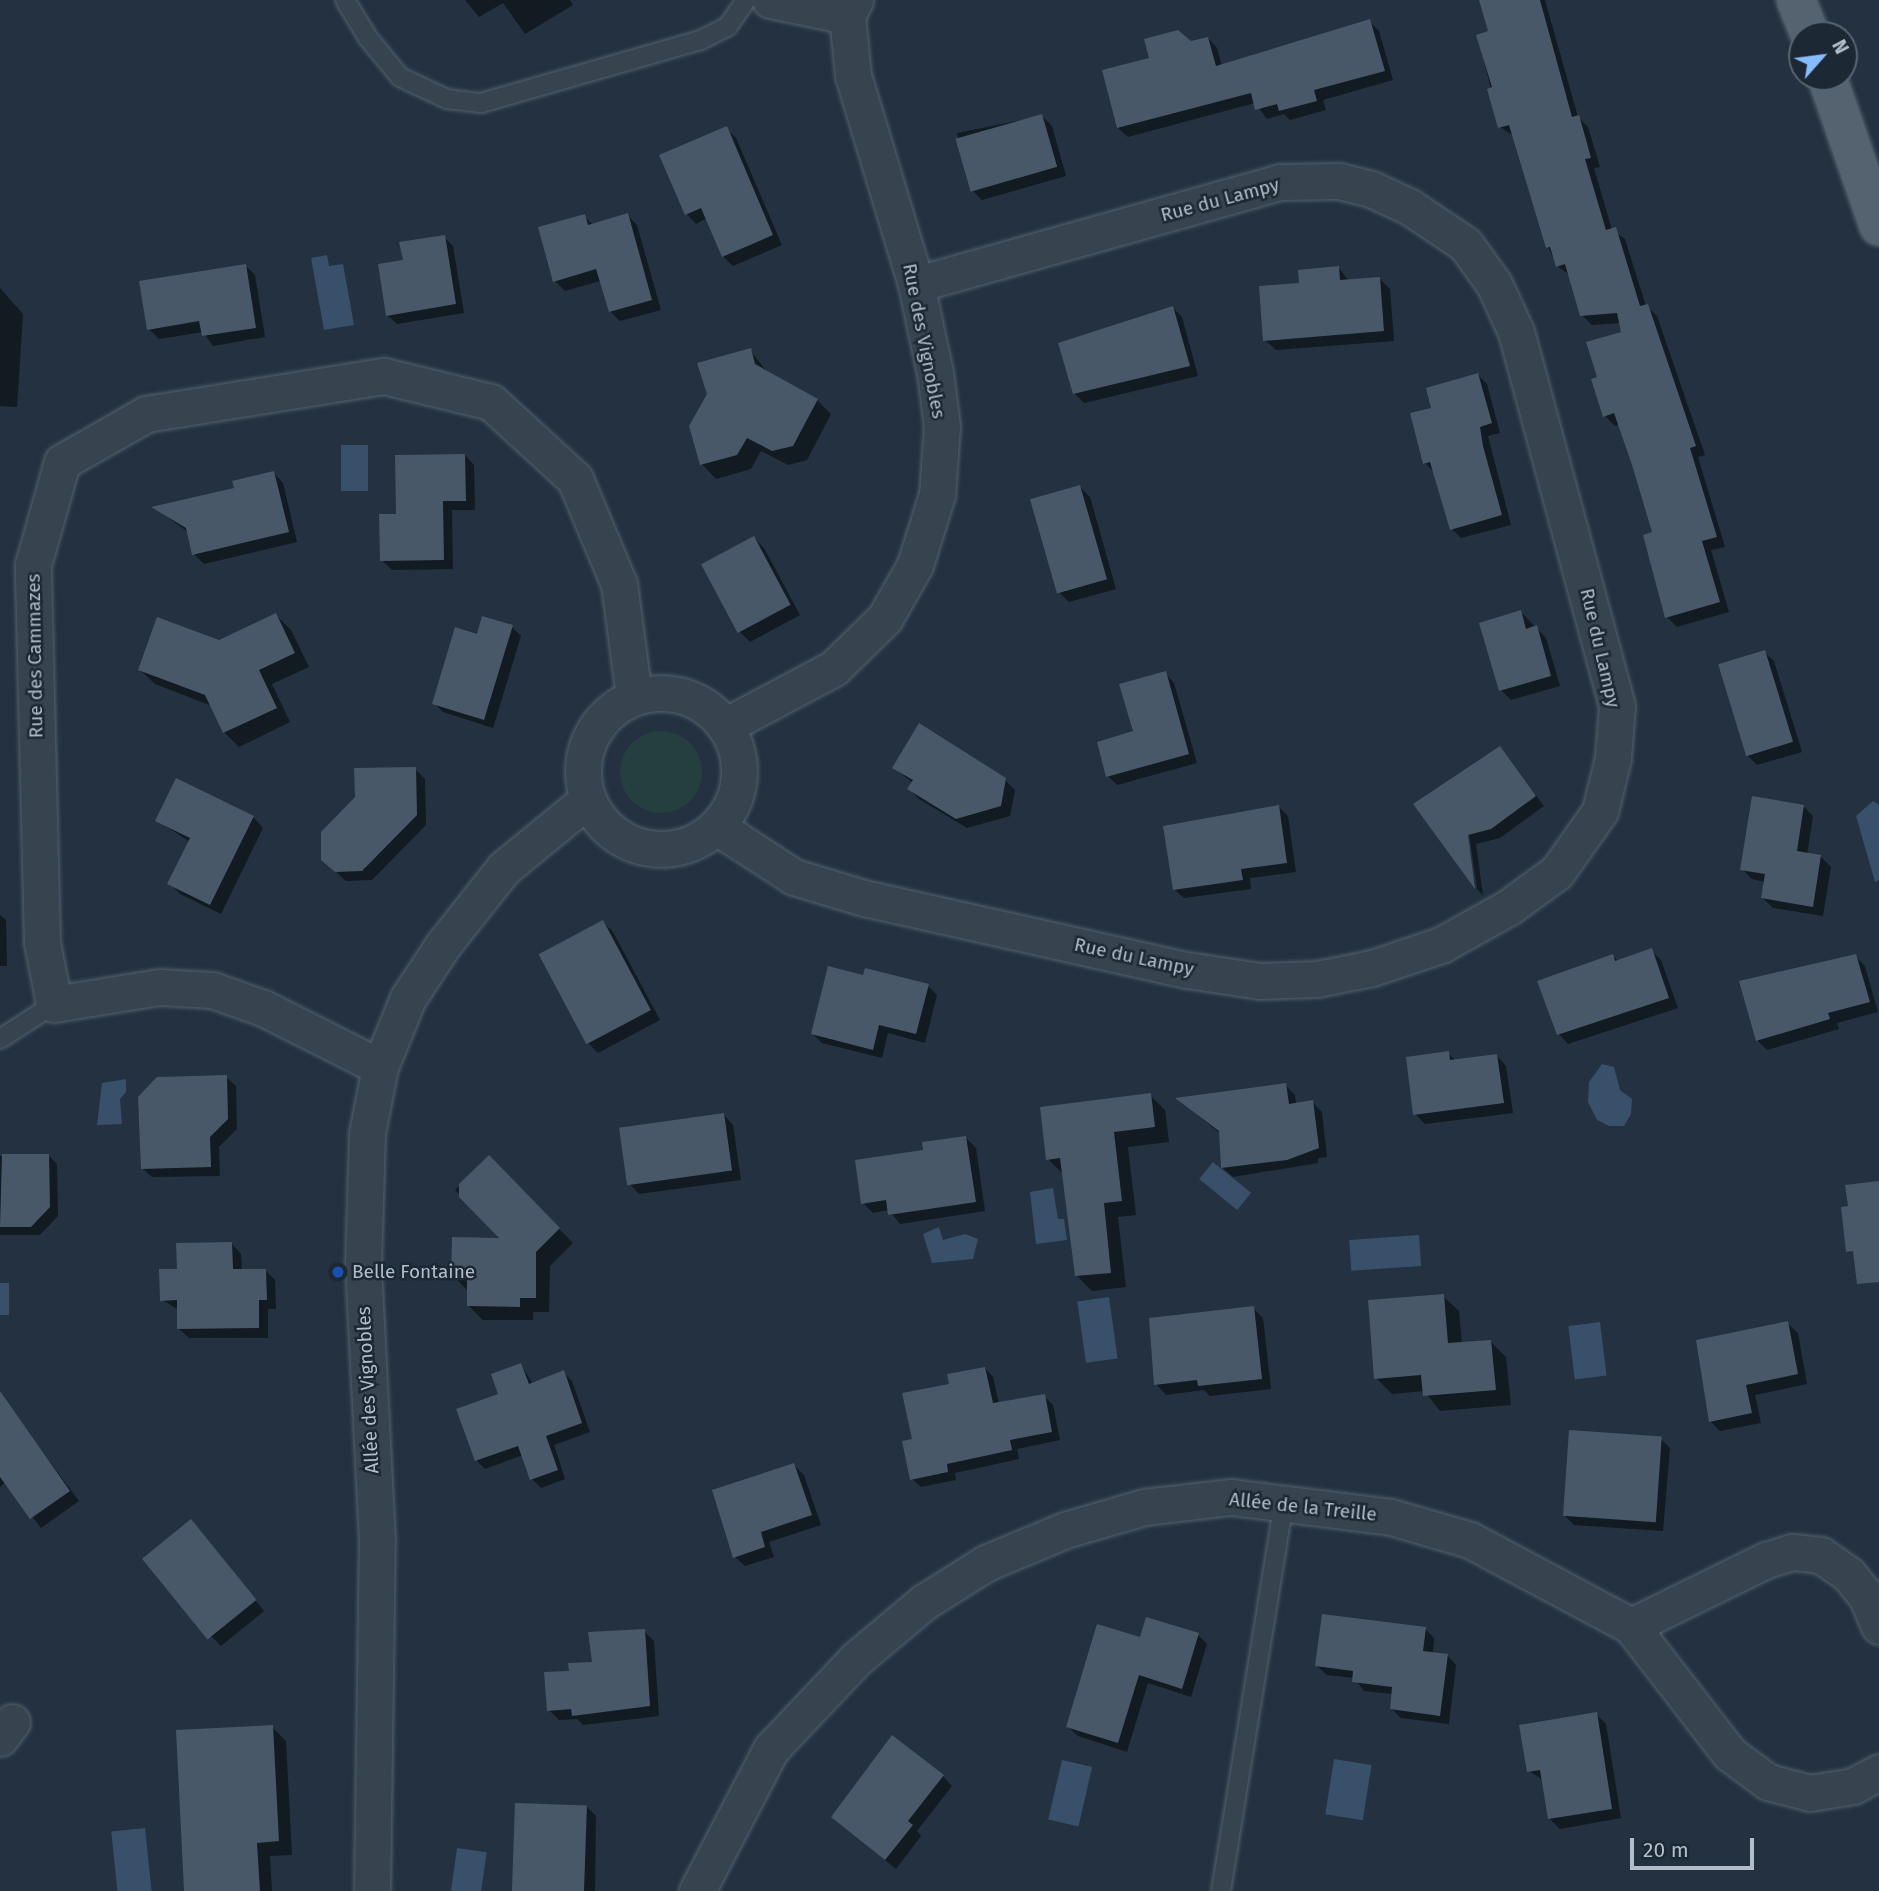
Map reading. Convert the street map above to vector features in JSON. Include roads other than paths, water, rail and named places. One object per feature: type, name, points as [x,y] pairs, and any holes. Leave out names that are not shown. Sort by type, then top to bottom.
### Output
[{"type":"main road","points":[[1796,0],[1804,21]]},
{"type":"main road","points":[[1832,91],[1879,226]]},
{"type":"street","points":[[770,0],[851,8]]},
{"type":"street","name":"Rue des Vignobles","points":[[726,726],[834,668],[885,618],[915,565],[937,495],[942,426],[916,284],[853,75],[851,8]]},
{"type":"street","name":"Rue du Lampy","points":[[717,827],[794,877],[864,898],[1187,970],[1260,981],[1317,979],[1372,968],[1441,945],[1509,907],[1557,872],[1600,811],[1613,758],[1617,706],[1516,332],[1494,284],[1465,244],[1410,207],[1371,189],[1338,181],[1280,182],[916,284]]},
{"type":"street","name":"Rue des Cammazes","points":[[54,1004],[42,942],[33,565],[62,462],[146,414],[384,376],[491,402],[575,479],[619,584],[635,696]]},
{"type":"street","points":[[660,692],[685,696],[707,708],[726,726],[737,750],[740,778],[733,804],[717,827],[696,842],[671,849],[645,848],[621,839],[601,822],[587,800],[582,775],[584,750],[595,727],[613,709],[635,696],[660,692]]},
{"type":"street","name":"Allée des Vignobles","points":[[372,1891],[377,1541],[363,1268],[367,1133],[380,1067],[408,998],[443,944],[504,868],[587,800]]},
{"type":"street","points":[[54,1004],[159,987],[212,990],[263,1008],[380,1067]]},
{"type":"street","name":"Allée de la Treille","points":[[697,1891],[771,1749],[856,1659],[924,1602],[986,1563],[1065,1530],[1144,1507],[1231,1497],[1391,1517],[1470,1540],[1631,1626],[1730,1754],[1768,1782],[1810,1793],[1853,1786],[1879,1772]]},
{"type":"street","points":[[1631,1626],[1766,1560],[1792,1552],[1821,1555],[1849,1574],[1866,1596],[1879,1626]]},
{"type":"lane","points":[[345,0],[368,38],[400,77],[447,99],[481,103],[701,40],[728,26],[746,0]]},
{"type":"lane","points":[[0,1039],[54,1004]]},
{"type":"lane","points":[[1222,1891],[1284,1502]]},
{"type":"water","points":[[327,255],[329,266],[343,264],[354,325],[324,330],[311,258]]},
{"type":"water","points":[[341,445],[368,445],[368,491],[341,491]]},
{"type":"water","points":[[1873,801],[1879,805],[1879,880],[1875,882],[1856,816]]},
{"type":"water","points":[[1602,1064],[1614,1067],[1620,1090],[1632,1099],[1631,1114],[1624,1126],[1609,1126],[1597,1120],[1588,1102],[1589,1082]]},
{"type":"water","points":[[126,1079],[126,1092],[120,1099],[122,1124],[97,1125],[102,1083]]},
{"type":"water","points":[[1213,1162],[1251,1193],[1237,1210],[1199,1179]]},
{"type":"water","points":[[1053,1188],[1058,1219],[1064,1219],[1067,1240],[1036,1244],[1030,1192]]},
{"type":"water","points":[[939,1227],[943,1240],[965,1234],[978,1239],[973,1259],[932,1263],[923,1234]]},
{"type":"water","points":[[1419,1235],[1421,1266],[1351,1271],[1349,1240]]},
{"type":"water","points":[[0,1283],[9,1283],[9,1315],[0,1315]]},
{"type":"water","points":[[1109,1297],[1118,1358],[1086,1363],[1077,1301]]},
{"type":"water","points":[[1600,1322],[1607,1376],[1575,1379],[1568,1326]]},
{"type":"water","points":[[1334,1759],[1372,1765],[1363,1820],[1325,1814]]},
{"type":"water","points":[[1062,1760],[1092,1767],[1078,1826],[1048,1819]]},
{"type":"water","points":[[145,1828],[152,1891],[117,1891],[111,1832]]},
{"type":"water","points":[[457,1848],[487,1852],[481,1891],[451,1891]]},
{"type":"place","name":"Belle Fontaine","points":[[338,1272]]}]
